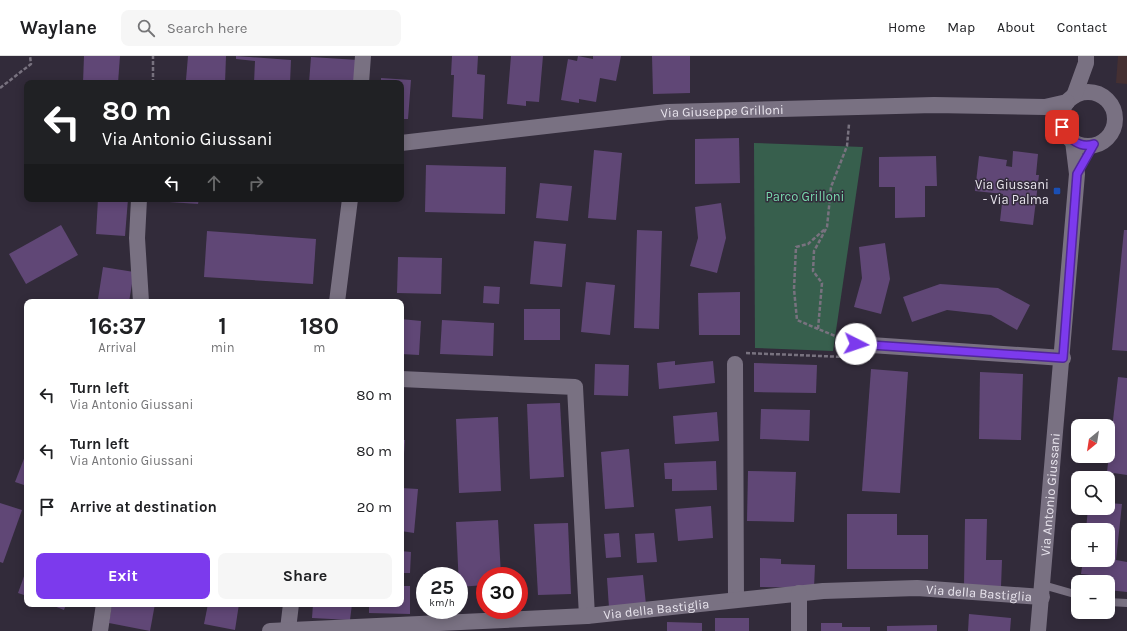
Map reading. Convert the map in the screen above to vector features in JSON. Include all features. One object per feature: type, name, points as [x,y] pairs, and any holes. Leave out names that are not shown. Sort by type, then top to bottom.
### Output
[{"type":"street","points":[[361,80],[363,56]]},
{"type":"street","points":[[1086,59],[1096,94]]},
{"type":"street","points":[[1045,107],[1061,118],[1063,109],[1071,99],[1086,59]]},
{"type":"street","points":[[1071,99],[1083,92],[1096,94],[1110,103],[1127,107]]},
{"type":"street","name":"Via Giuseppe Grilloni","points":[[404,143],[667,112],[934,105],[1045,107],[1071,99]]},
{"type":"street","name":"Via Antonio Giussani","points":[[1077,174],[1094,144],[1106,139],[1121,121],[1115,115],[1110,103]]},
{"type":"street","name":"Via Antonio Giussani","points":[[1038,631],[1043,591],[1063,358],[1077,174],[1073,141],[1064,131],[1061,118]]},
{"type":"street","points":[[1073,141],[1081,145],[1094,144]]},
{"type":"street","points":[[139,202],[137,238],[141,299]]},
{"type":"street","points":[[337,299],[350,202]]},
{"type":"street","points":[[856,344],[1063,358]]},
{"type":"street","points":[[734,364],[736,599]]},
{"type":"street","points":[[404,379],[575,387],[587,616]]},
{"type":"street","name":"Via della Bastiglia","points":[[270,631],[587,616],[799,593],[917,588],[1043,591]]},
{"type":"street","points":[[799,593],[799,631]]},
{"type":"street","points":[[100,631],[104,607]]},
{"type":"street","points":[[288,629],[292,607]]},
{"type":"lane","points":[[1043,591],[1071,594]]},
{"type":"lane","points":[[1115,602],[1127,603]]},
{"type":"path","points":[[0,88],[31,64],[30,56]]},
{"type":"path","points":[[153,56],[153,80]]},
{"type":"path","points":[[818,329],[822,283],[813,271],[814,251],[827,227],[831,187],[847,146],[850,107]]},
{"type":"path","points":[[827,227],[808,244],[796,247],[794,289],[797,320],[835,336]]},
{"type":"path","points":[[734,364],[734,352],[850,357],[856,344]]},
{"type":"shaded area","points":[[1118,56],[1127,56],[1127,84],[1116,83]]},
{"type":"green space","name":"Parco Grilloni","points":[[754,143],[863,147],[833,351],[755,348]]},
{"type":"building","points":[[84,56],[120,56],[118,80],[83,80]]},
{"type":"building","points":[[188,56],[226,56],[225,80],[186,80]]},
{"type":"building","points":[[236,56],[291,60],[290,80],[254,80],[255,61],[236,59]]},
{"type":"building","points":[[452,56],[478,56],[477,74],[485,75],[483,119],[452,117],[454,75],[451,75]]},
{"type":"building","points":[[511,56],[543,56],[539,102],[526,101],[526,106],[507,104]]},
{"type":"building","points":[[578,56],[593,59],[593,56],[621,56],[616,81],[600,78],[596,102],[579,99],[579,103],[561,100],[568,59],[577,61]]},
{"type":"building","points":[[652,56],[690,56],[690,93],[653,94]]},
{"type":"building","points":[[311,57],[358,60],[357,80],[309,80]]},
{"type":"building","points":[[381,78],[411,80],[408,119],[404,119],[404,80],[381,80]]},
{"type":"building","points":[[739,138],[740,183],[695,184],[695,139]]},
{"type":"building","points":[[594,150],[622,153],[616,220],[588,218]]},
{"type":"building","points":[[1013,151],[1038,154],[1036,175],[1039,175],[1033,225],[1000,221],[1003,194],[975,191],[979,156],[1007,160],[1006,166],[1012,167]]},
{"type":"building","points":[[936,156],[937,186],[925,186],[925,217],[895,218],[895,187],[879,187],[879,157]]},
{"type":"building","points":[[426,165],[506,167],[505,214],[425,212]]},
{"type":"building","points":[[540,183],[572,186],[568,221],[536,218]]},
{"type":"building","points":[[98,202],[128,202],[125,236],[96,234]]},
{"type":"building","points":[[169,202],[198,202],[198,204]]},
{"type":"building","points":[[721,203],[726,238],[717,273],[690,266],[698,238],[695,207]]},
{"type":"building","points":[[61,225],[78,255],[26,284],[9,254]]},
{"type":"building","points":[[637,230],[662,231],[659,329],[634,328]]},
{"type":"building","points":[[1124,230],[1127,230],[1127,351],[1112,350]]},
{"type":"building","points":[[207,231],[316,239],[313,284],[204,277]]},
{"type":"building","points":[[534,241],[566,244],[562,287],[530,284]]},
{"type":"building","points":[[885,243],[890,279],[881,314],[854,307],[862,278],[859,247]]},
{"type":"building","points":[[398,257],[442,258],[441,294],[397,293]]},
{"type":"building","points":[[103,267],[134,272],[130,299],[98,299]]},
{"type":"building","points":[[586,282],[615,285],[610,335],[581,332]]},
{"type":"building","points":[[940,284],[998,288],[1030,305],[1017,330],[991,315],[947,310],[912,322],[903,297]]},
{"type":"building","points":[[484,286],[500,287],[499,304],[483,303]]},
{"type":"building","points":[[740,292],[740,335],[699,335],[698,293]]},
{"type":"building","points":[[524,309],[560,309],[560,340],[524,340]]},
{"type":"building","points":[[404,319],[421,321],[419,355],[404,354]]},
{"type":"building","points":[[442,320],[494,323],[493,356],[440,354]]},
{"type":"building","points":[[675,361],[675,365],[713,361],[715,383],[659,389],[657,363]]},
{"type":"building","points":[[754,363],[817,365],[816,393],[754,392]]},
{"type":"building","points":[[595,364],[629,365],[628,396],[594,395]]},
{"type":"building","points":[[871,369],[908,372],[900,493],[862,491]]},
{"type":"building","points":[[980,372],[1023,374],[1021,440],[979,439]]},
{"type":"building","points":[[1118,377],[1127,378],[1127,475],[1115,473],[1115,471],[1107,471],[1108,463],[1115,463],[1115,419],[1113,419]]},
{"type":"building","points":[[560,403],[564,477],[530,479],[527,404]]},
{"type":"building","points":[[761,409],[810,410],[809,441],[760,439]]},
{"type":"building","points":[[717,412],[719,441],[675,444],[673,416]]},
{"type":"building","points":[[498,417],[501,491],[459,493],[456,419]]},
{"type":"building","points":[[629,449],[634,507],[605,509],[601,452]]},
{"type":"building","points":[[24,459],[24,485],[15,482]]},
{"type":"building","points":[[716,461],[717,490],[672,491],[672,479],[665,479],[664,463]]},
{"type":"building","points":[[748,471],[796,472],[794,522],[747,521]]},
{"type":"building","points":[[404,488],[418,489],[414,533],[404,531]]},
{"type":"building","points":[[0,503],[22,510],[3,563],[0,562]]},
{"type":"building","points":[[1115,504],[1122,504],[1116,560],[1127,562],[1127,592],[1115,591],[1115,575],[1081,574],[1082,567],[1115,567],[1115,523],[1087,523],[1087,515],[1115,515]]},
{"type":"building","points":[[711,506],[713,538],[678,541],[675,509]]},
{"type":"building","points":[[847,514],[897,514],[897,535],[928,535],[928,569],[847,569]]},
{"type":"building","points":[[965,519],[987,519],[986,560],[1002,560],[1001,587],[964,586]]},
{"type":"building","points":[[498,520],[501,567],[476,567],[476,586],[468,586],[468,567],[458,567],[456,522]]},
{"type":"building","points":[[568,523],[571,594],[538,595],[534,524]]},
{"type":"building","points":[[619,533],[621,557],[606,558],[604,534]]},
{"type":"building","points":[[654,533],[657,562],[637,563],[635,534]]},
{"type":"building","points":[[404,551],[411,552],[410,573],[404,573]]},
{"type":"building","points":[[760,558],[781,559],[781,564],[815,565],[814,588],[760,587]]},
{"type":"building","points":[[643,575],[646,605],[609,608],[607,578]]},
{"type":"building","points":[[24,576],[24,595],[18,593]]},
{"type":"building","points":[[404,586],[410,586],[410,614],[369,613],[369,607],[404,607]]},
{"type":"building","points":[[56,607],[65,607],[64,610]]},
{"type":"building","points":[[112,607],[154,607],[150,631],[109,623]]},
{"type":"building","points":[[207,607],[239,607],[235,630],[204,624]]},
{"type":"building","points":[[313,607],[352,607],[350,620],[312,618]]},
{"type":"building","points":[[969,614],[1011,618],[1010,631],[968,631]]},
{"type":"building","points":[[715,618],[749,618],[749,631],[715,631]]},
{"type":"building","points":[[667,622],[702,623],[702,631],[667,631]]},
{"type":"building","points":[[821,623],[842,623],[842,627],[870,627],[870,631],[821,631]]},
{"type":"building","points":[[937,625],[937,631],[887,631],[887,626]]},
{"type":"place","name":"Via Giussani - Via Palma","points":[[1057,191]]},
{"type":"route","points":[[856,344],[1063,358],[1077,174],[1094,144],[1090,146],[1081,145],[1073,141],[1062,127]]}]
